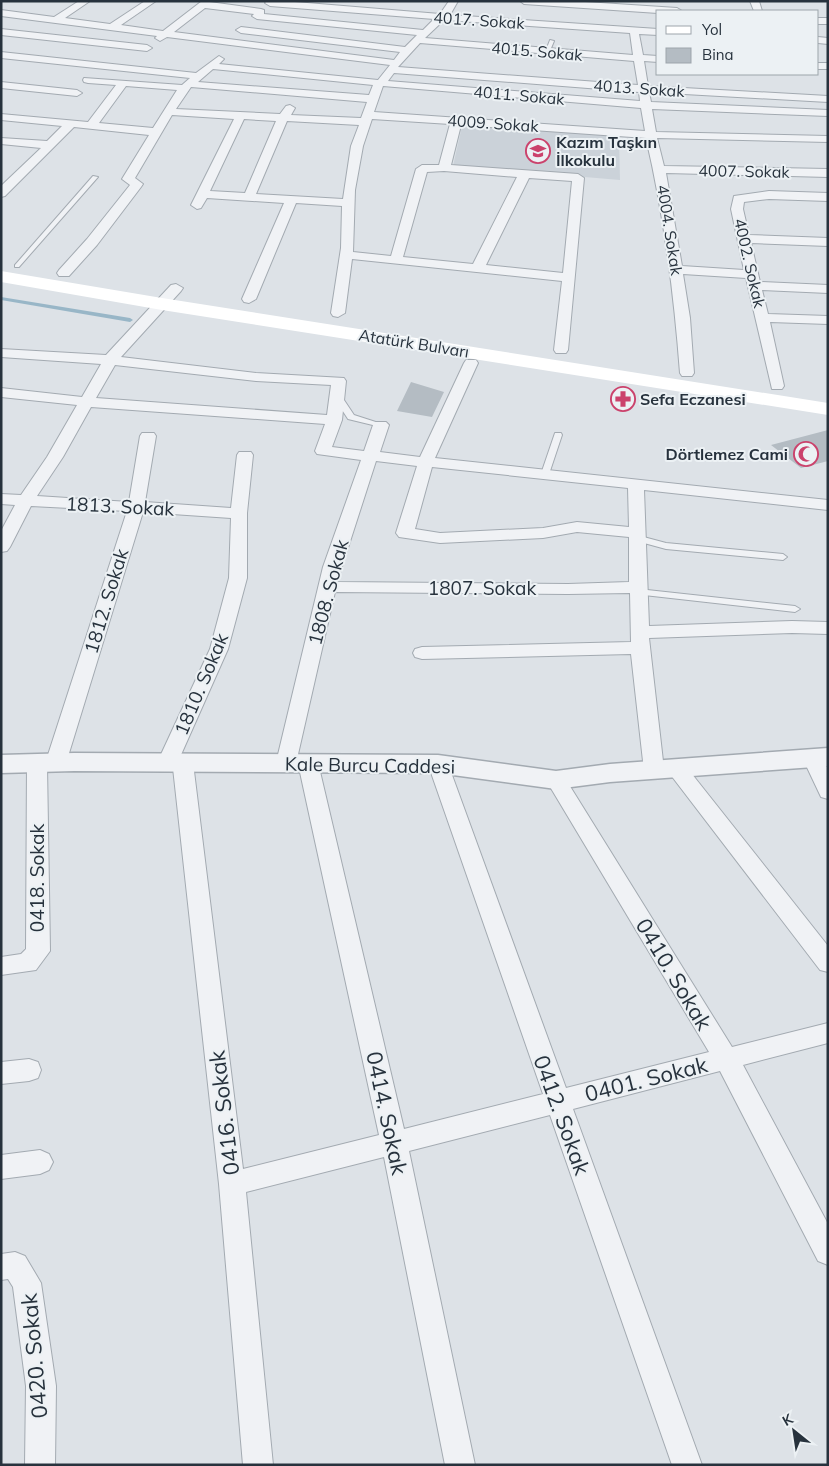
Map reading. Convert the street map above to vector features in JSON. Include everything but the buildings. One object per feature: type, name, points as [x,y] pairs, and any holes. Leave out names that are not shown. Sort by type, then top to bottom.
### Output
[{"type":"main road","points":[[5,273],[64,273],[240,297]]},
{"type":"main road","name":"Atatürk Bulvarı","points":[[5,273],[162,304],[828,409]]},
{"type":"main road","name":"Atatürk Bulvarı","points":[[329,312],[687,373],[828,393]]},
{"type":"street","points":[[56,20],[86,1]]},
{"type":"street","points":[[110,28],[152,1]]},
{"type":"street","points":[[524,1],[663,10]]},
{"type":"street","points":[[64,273],[92,242],[137,184],[128,179],[156,132],[187,86],[233,43],[241,30],[271,2]]},
{"type":"street","name":"4017. Sokak","points":[[271,2],[442,17],[656,32]]},
{"type":"street","points":[[122,68],[205,3]]},
{"type":"street","name":"4015. Sokak","points":[[205,3],[259,14],[421,37],[547,52],[656,59]]},
{"type":"street","points":[[329,312],[346,255],[349,203],[357,146],[373,99],[380,83],[407,50],[442,17],[450,3]]},
{"type":"street","points":[[1,12],[15,5]]},
{"type":"street","name":"4013. Sokak","points":[[1,12],[394,67],[643,89],[828,99]]},
{"type":"street","points":[[241,30],[407,50]]},
{"type":"street","name":"4004. Sokak","points":[[634,30],[645,105],[660,169],[676,270],[683,318],[687,373]]},
{"type":"street","points":[[1,32],[147,48]]},
{"type":"street","points":[[1,55],[199,76]]},
{"type":"street","points":[[55,123],[99,65]]},
{"type":"street","name":"4011. Sokak","points":[[210,66],[380,83],[645,105],[828,113]]},
{"type":"street","points":[[88,80],[373,99]]},
{"type":"street","points":[[91,126],[122,83]]},
{"type":"street","points":[[1,85],[72,101]]},
{"type":"street","points":[[249,197],[283,118],[299,93]]},
{"type":"street","name":"4009. Sokak","points":[[169,112],[283,118],[458,120],[651,136],[828,139]]},
{"type":"street","points":[[241,116],[199,200],[249,197],[349,203]]},
{"type":"street","points":[[1,117],[156,132]]},
{"type":"street","points":[[444,168],[458,120]]},
{"type":"street","points":[[1,193],[71,124]]},
{"type":"street","points":[[1,141],[50,145]]},
{"type":"street","points":[[396,260],[422,168],[578,178],[560,350]]},
{"type":"street","name":"4007. Sokak","points":[[660,169],[828,173]]},
{"type":"street","points":[[478,268],[524,174]]},
{"type":"street","name":"4002. Sokak","points":[[777,386],[737,208],[738,199],[769,195],[828,197]]},
{"type":"street","points":[[240,297],[272,249],[292,199]]},
{"type":"street","points":[[744,239],[828,242]]},
{"type":"street","points":[[346,255],[569,278]]},
{"type":"street","points":[[676,270],[828,289]]},
{"type":"street","points":[[1,547],[26,500],[55,457],[110,360],[176,288]]},
{"type":"street","points":[[762,318],[828,320]]},
{"type":"street","points":[[1,353],[110,360],[256,377],[339,381],[334,420],[323,451],[545,474],[636,486],[828,505]]},
{"type":"street","points":[[471,363],[426,461],[405,533],[440,538],[543,533],[577,527],[612,529],[636,535]]},
{"type":"street","points":[[1,392],[86,402],[334,420]]},
{"type":"street","name":"1808. Sokak","points":[[297,763],[327,587],[369,455],[381,425]]},
{"type":"street","name":"1812. Sokak","points":[[46,763],[136,508],[148,436]]},
{"type":"street","name":"1810. Sokak","points":[[175,763],[219,649],[238,578],[239,513],[244,455]]},
{"type":"street","points":[[636,486],[640,640],[666,769],[828,963]]},
{"type":"street","name":"1813. Sokak","points":[[1,498],[239,513]]},
{"type":"street","name":"1807. Sokak","points":[[327,587],[638,589]]},
{"type":"street","points":[[422,653],[640,640],[792,627],[828,628]]},
{"type":"street","points":[[820,758],[828,792]]},
{"type":"street","name":"Kale Burcu Caddesi","points":[[1,764],[438,764],[556,780],[610,773],[820,758]]},
{"type":"street","name":"0418. Sokak","points":[[1,966],[28,963],[38,951],[46,763]]},
{"type":"street","name":"0416. Sokak","points":[[175,763],[232,1184],[258,1465]]},
{"type":"street","name":"0414. Sokak","points":[[297,763],[394,1143],[460,1465]]},
{"type":"street","name":"0412. Sokak","points":[[438,764],[686,1464]]},
{"type":"street","name":"0410. Sokak","points":[[556,780],[726,1058],[828,1252]]},
{"type":"street","name":"0401. Sokak","points":[[232,1184],[828,1033]]},
{"type":"street","points":[[1,1073],[29,1070]]},
{"type":"street","points":[[1,1166],[40,1162]]},
{"type":"street","name":"0420. Sokak","points":[[1,1267],[15,1265],[27,1283],[41,1386],[40,1465]]},
{"type":"lane","points":[[547,52],[552,40]]},
{"type":"lane","points":[[5,273],[95,177]]},
{"type":"lane","points":[[337,396],[351,417],[381,425]]},
{"type":"lane","points":[[545,474],[558,435]]},
{"type":"lane","points":[[636,535],[666,546],[783,557]]},
{"type":"lane","points":[[638,589],[795,609]]},
{"type":"shaded area","name":"Kazım Taşkın İlkokulu","points":[[462,126],[619,136],[620,180],[453,166]]},
{"type":"waterway","points":[[1,298],[130,320]]},
{"type":"place","name":"Kazım Taşkın İlkokulu","points":[[538,151]]},
{"type":"place","name":"Sefa Eczanesi","points":[[623,399]]},
{"type":"place","name":"Dörtlemez Cami","points":[[806,454]]}]
